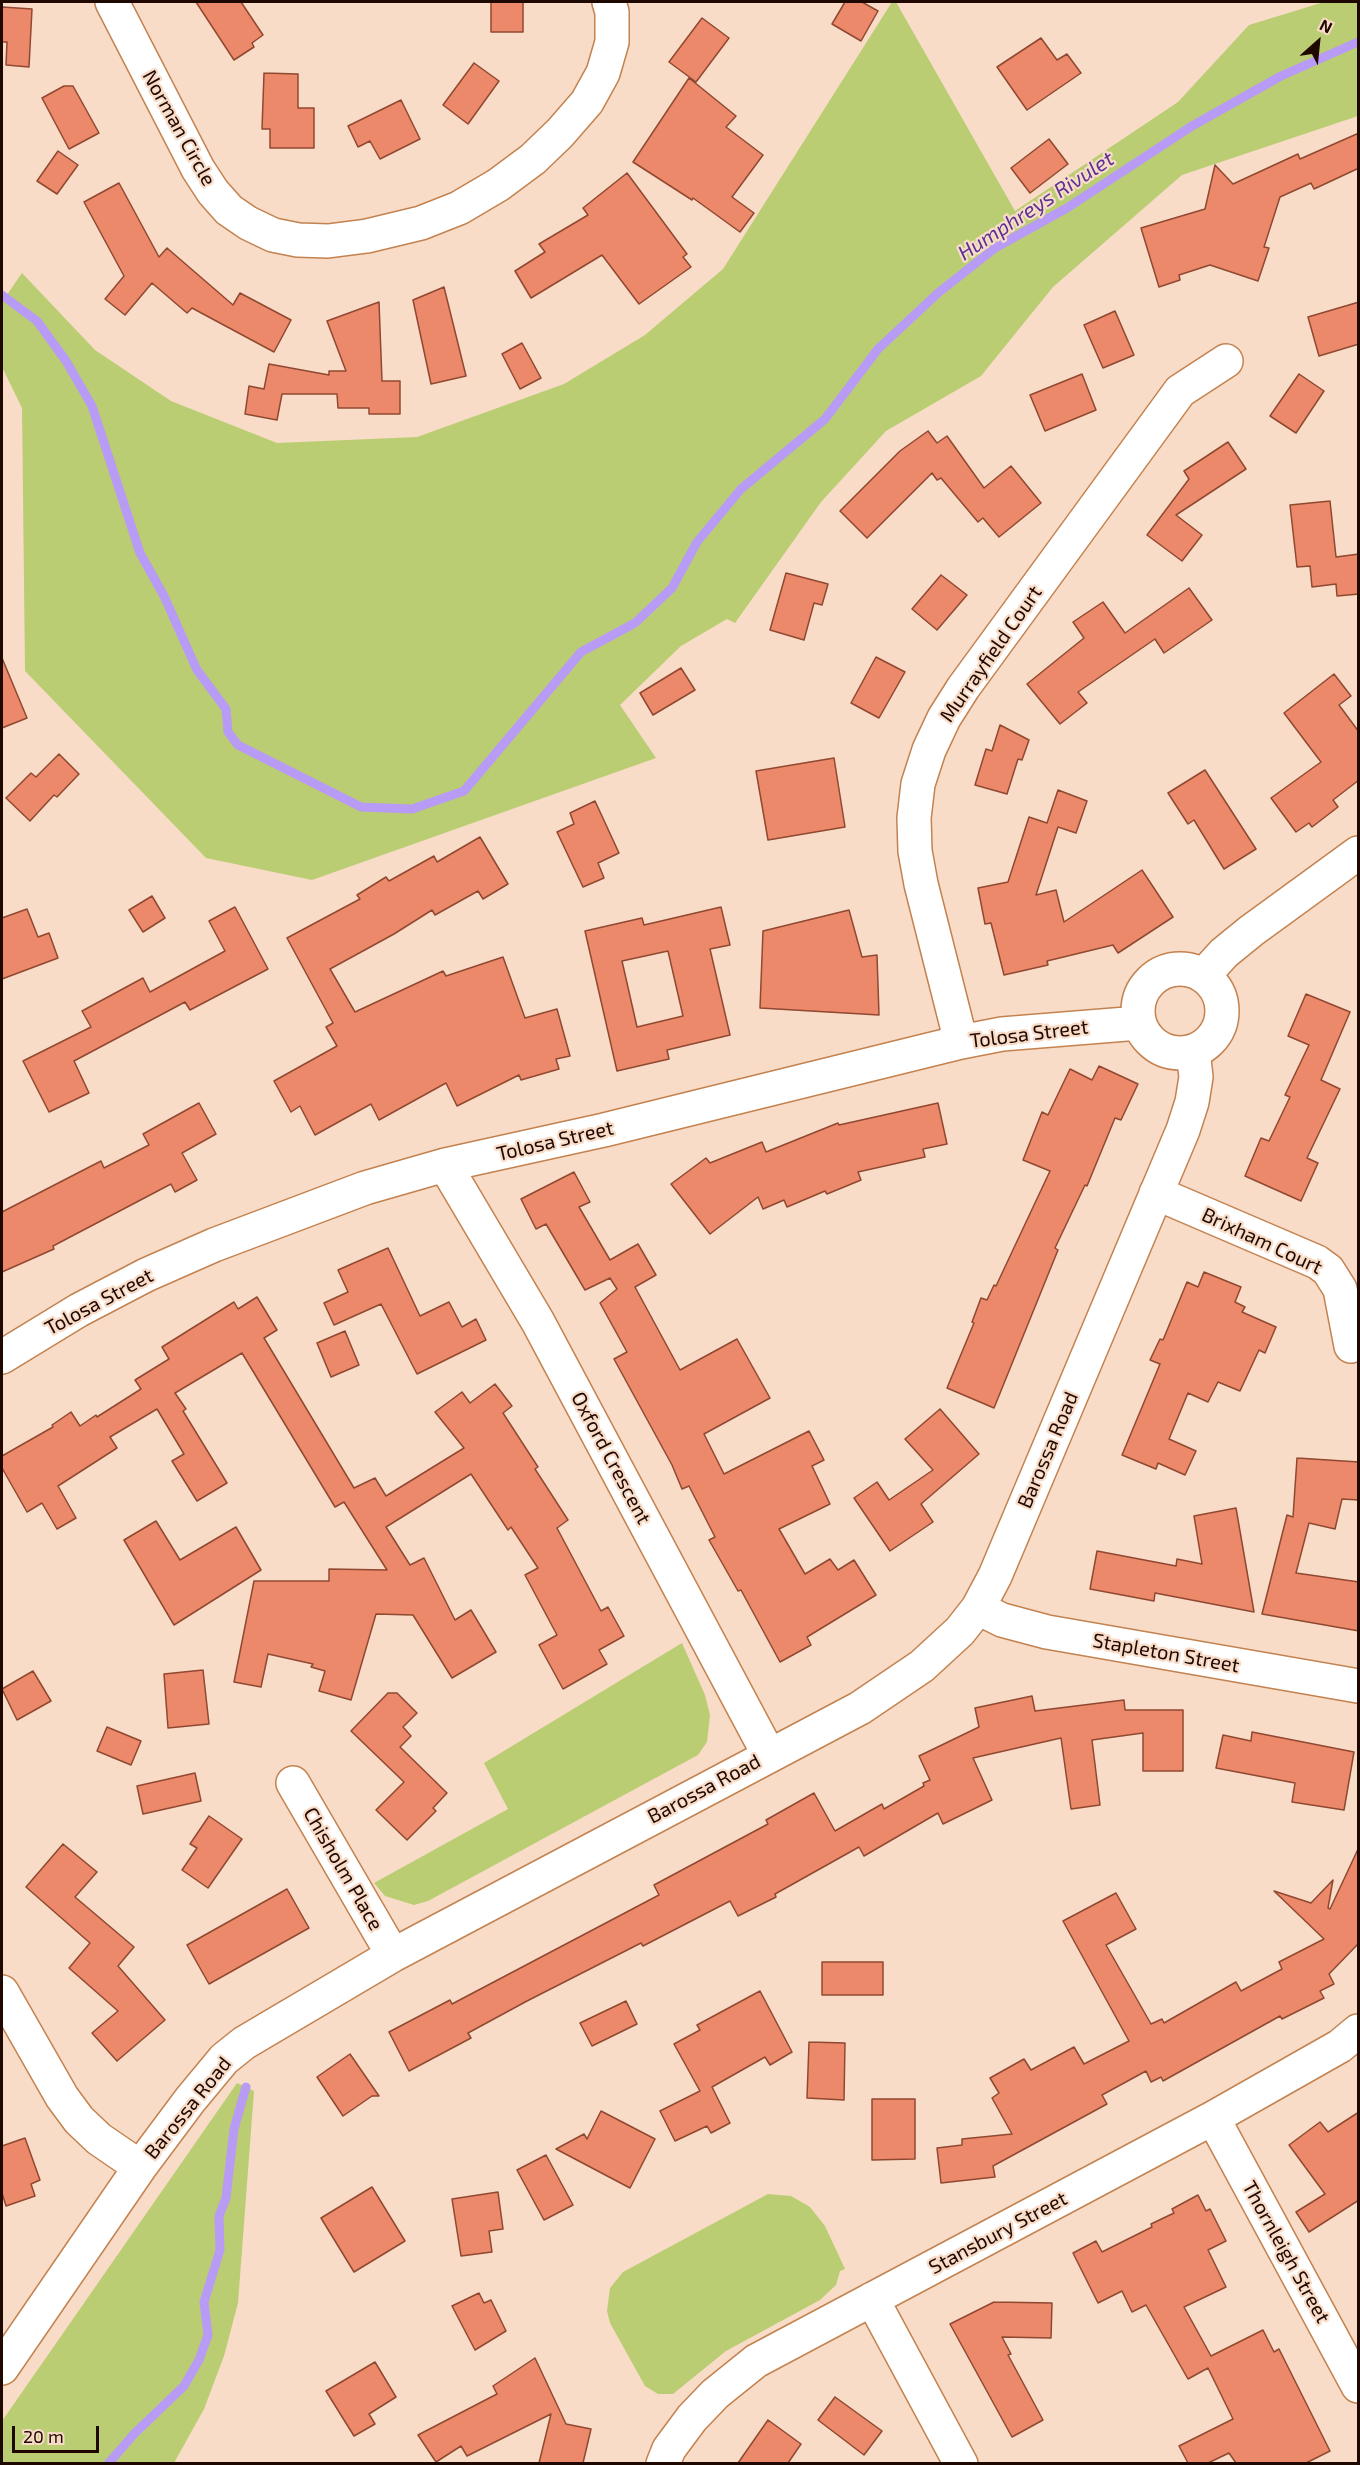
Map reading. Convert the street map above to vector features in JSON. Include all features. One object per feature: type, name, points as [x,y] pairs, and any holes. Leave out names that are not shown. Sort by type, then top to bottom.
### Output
[{"type":"street","name":"Norman Circle","points":[[112,2],[198,169],[213,192],[229,210],[273,235],[298,240],[328,241],[367,236],[421,223],[459,208],[498,185],[533,159],[587,102],[603,73],[612,42],[612,12],[609,2]]},
{"type":"street","name":"Murrayfield Court","points":[[961,1042],[921,884],[915,851],[914,818],[918,784],[929,750],[944,718],[963,688],[1180,391],[1226,361]]},
{"type":"street","points":[[1203,976],[1251,931],[1359,853]]},
{"type":"street","points":[[1191,970],[1203,976],[1213,985],[1219,996],[1222,1010],[1220,1023],[1214,1035],[1205,1045],[1193,1051],[1180,1053],[1167,1051],[1155,1045],[1146,1035],[1140,1023],[1137,1011],[1139,998],[1145,987],[1165,971],[1191,970]]},
{"type":"street","name":"Tolosa Street","points":[[2,1357],[79,1310],[146,1275],[214,1245],[365,1188],[446,1165],[604,1130],[961,1042],[1002,1034],[1140,1023]]},
{"type":"street","name":"Barossa Road","points":[[2,2368],[140,2167],[190,2100],[225,2060],[244,2043],[393,1954],[860,1708],[922,1666],[960,1631],[978,1608],[995,1576],[1183,1130],[1192,1102],[1196,1077],[1193,1051]]},
{"type":"street","name":"Oxford Crescent","points":[[446,1165],[538,1322],[769,1755]]},
{"type":"street","name":"Brixham Court","points":[[1156,1193],[1317,1262],[1328,1270],[1340,1289],[1351,1346]]},
{"type":"street","name":"Stapleton Street","points":[[978,1608],[1002,1620],[1047,1632],[1359,1686]]},
{"type":"street","name":"Chisholm Place","points":[[293,1783],[393,1954]]},
{"type":"street","points":[[2,1992],[62,2097],[79,2120],[99,2139],[140,2167]]},
{"type":"street","name":"Stansbury Street","points":[[663,2463],[669,2449],[692,2418],[715,2394],[756,2361],[1213,2118],[1340,2046],[1359,2031]]},
{"type":"street","name":"Thornleigh Street","points":[[1213,2118],[1359,2386]]},
{"type":"street","points":[[872,2299],[961,2463]]},
{"type":"green space","points":[[892,2],[896,2],[1015,211],[1178,102],[1249,25],[1324,2],[1358,2],[1358,116],[1182,175],[1053,287],[981,376],[886,431],[821,502],[735,623],[727,619],[681,646],[620,705],[656,758],[312,880],[206,858],[25,671],[22,408],[2,367],[2,302],[22,273],[95,350],[171,401],[277,443],[417,437],[564,384],[645,335],[723,269]]},
{"type":"green space","points":[[682,1643],[705,1695],[710,1715],[707,1742],[698,1755],[428,1901],[414,1905],[385,1896],[374,1883],[508,1809],[484,1763]]},
{"type":"green space","points":[[237,2083],[254,2091],[238,2303],[224,2356],[204,2409],[174,2463],[2,2463],[2,2421]]},
{"type":"green space","points":[[768,2194],[791,2196],[810,2207],[825,2226],[845,2269],[840,2271],[836,2285],[820,2300],[726,2351],[673,2394],[658,2394],[645,2386],[610,2323],[607,2311],[610,2288],[623,2272]]},
{"type":"building","points":[[196,2],[241,2],[263,35],[252,43],[254,47],[234,60]]},
{"type":"building","points":[[491,2],[523,2],[523,32],[491,32]]},
{"type":"building","points":[[845,2],[862,2],[878,11],[861,41],[832,24]]},
{"type":"building","points":[[2,7],[32,9],[29,67],[6,65],[7,42],[2,42]]},
{"type":"building","points":[[702,18],[729,38],[696,82],[669,62]]},
{"type":"building","points":[[1041,38],[1057,60],[1067,54],[1081,73],[1027,110],[997,67]]},
{"type":"building","points":[[474,63],[499,81],[468,124],[443,105]]},
{"type":"building","points":[[264,73],[298,74],[298,108],[314,108],[314,148],[270,148],[270,129],[262,129]]},
{"type":"building","points":[[689,78],[736,116],[726,127],[763,155],[732,197],[754,213],[740,232],[693,198],[692,200],[633,162]]},
{"type":"building","points":[[64,86],[73,86],[99,133],[69,149],[42,98]]},
{"type":"building","points":[[401,100],[420,139],[380,159],[370,141],[358,147],[348,126]]},
{"type":"building","points":[[1359,133],[1359,168],[1314,189],[1311,183],[1280,197],[1264,247],[1269,248],[1258,281],[1210,265],[1179,275],[1180,280],[1159,287],[1141,228],[1205,209],[1215,165],[1233,184],[1298,154],[1300,159]]},
{"type":"building","points":[[1049,139],[1068,164],[1030,193],[1011,168]]},
{"type":"building","points":[[58,151],[78,165],[57,194],[37,181]]},
{"type":"building","points":[[627,173],[687,254],[683,257],[691,267],[639,304],[602,255],[531,298],[515,271],[545,252],[539,244],[588,215],[583,208]]},
{"type":"building","points":[[119,183],[159,257],[167,248],[233,305],[240,293],[291,320],[274,352],[192,308],[187,313],[152,283],[125,315],[105,299],[124,276],[84,202]]},
{"type":"building","points":[[444,287],[466,376],[431,384],[413,300]]},
{"type":"building","points":[[379,302],[382,381],[400,381],[400,414],[369,414],[369,408],[338,408],[337,394],[282,394],[277,420],[245,414],[249,386],[264,389],[269,364],[329,375],[329,371],[346,371],[327,321]]},
{"type":"building","points":[[1359,302],[1359,344],[1319,356],[1308,317]]},
{"type":"building","points":[[1115,311],[1134,355],[1103,368],[1084,325]]},
{"type":"building","points":[[522,343],[541,378],[520,389],[502,354]]},
{"type":"building","points":[[1082,374],[1096,410],[1045,431],[1030,395]]},
{"type":"building","points":[[1299,374],[1324,391],[1296,433],[1270,416]]},
{"type":"building","points":[[928,431],[937,443],[947,436],[984,488],[1011,466],[1041,503],[999,537],[983,518],[978,522],[941,478],[937,480],[932,473],[867,538],[840,511],[900,451]]},
{"type":"building","points":[[1228,442],[1246,469],[1176,515],[1202,535],[1182,561],[1147,535],[1189,479],[1184,471]]},
{"type":"building","points":[[1330,501],[1336,557],[1359,554],[1359,594],[1337,596],[1336,584],[1312,587],[1310,566],[1297,567],[1290,505]]},
{"type":"building","points":[[786,573],[828,584],[822,605],[814,603],[804,640],[770,630]]},
{"type":"building","points":[[941,575],[967,595],[937,630],[912,609]]},
{"type":"building","points":[[1189,588],[1212,620],[1164,653],[1155,639],[1078,692],[1087,703],[1060,724],[1027,684],[1084,638],[1073,622],[1103,602],[1125,633]]},
{"type":"building","points":[[876,657],[905,672],[879,718],[851,703]]},
{"type":"building","points":[[2,658],[27,718],[2,728]]},
{"type":"building","points":[[681,668],[695,690],[653,715],[640,693]]},
{"type":"building","points":[[1334,674],[1351,696],[1339,705],[1359,732],[1359,780],[1333,800],[1338,807],[1312,827],[1309,823],[1296,832],[1271,798],[1321,762],[1284,713]]},
{"type":"building","points":[[1000,725],[1029,740],[1022,760],[1018,759],[1007,794],[975,785],[986,749],[992,751]]},
{"type":"building","points":[[59,754],[79,774],[57,797],[54,795],[30,821],[6,798],[31,773],[36,777]]},
{"type":"building","points":[[834,758],[845,827],[768,840],[756,771]]},
{"type":"building","points":[[1205,770],[1256,849],[1224,869],[1194,820],[1188,824],[1168,793]]},
{"type":"building","points":[[1058,790],[1087,801],[1076,833],[1058,827],[1036,895],[1056,890],[1064,922],[1142,870],[1173,917],[1118,953],[1113,945],[1047,961],[1048,965],[1004,975],[991,923],[985,924],[978,888],[1008,882],[1029,817],[1047,823]]},
{"type":"building","points":[[595,801],[619,853],[598,863],[604,878],[583,887],[557,832],[574,824],[570,813]]},
{"type":"building","points":[[480,837],[508,884],[483,899],[478,891],[435,915],[432,910],[330,969],[355,1012],[443,971],[446,976],[503,957],[525,1018],[557,1009],[570,1056],[556,1059],[559,1069],[521,1080],[519,1075],[457,1106],[446,1083],[379,1120],[371,1104],[315,1135],[300,1106],[291,1112],[274,1081],[337,1046],[326,1027],[333,1023],[287,938],[360,899],[357,895],[386,877],[389,881],[434,856],[437,862]]},
{"type":"building","points":[[152,896],[165,918],[143,932],[129,910]]},
{"type":"building","points":[[235,907],[268,969],[190,1010],[185,1002],[74,1061],[89,1093],[49,1112],[23,1061],[91,1027],[82,1011],[143,978],[150,992],[225,951],[209,921]]},
{"type":"building","points":[[721,907],[730,945],[710,949],[730,1035],[667,1050],[669,1059],[617,1071],[585,931],[642,918],[644,925]],"holes":[[[668,951],[683,1016],[637,1027],[622,961]]]},
{"type":"building","points":[[27,909],[38,937],[49,933],[58,958],[2,979],[2,918]]},
{"type":"building","points":[[849,910],[862,957],[877,955],[879,1015],[760,1008],[763,931]]},
{"type":"building","points":[[1306,994],[1350,1012],[1321,1080],[1340,1089],[1307,1158],[1318,1163],[1301,1201],[1245,1176],[1261,1138],[1269,1141],[1290,1097],[1285,1095],[1309,1045],[1288,1036]]},
{"type":"building","points":[[1099,1066],[1138,1084],[1121,1120],[1115,1118],[1087,1186],[1085,1185],[1055,1248],[1058,1250],[994,1408],[947,1388],[974,1323],[972,1322],[981,1298],[987,1300],[994,1285],[996,1286],[1050,1171],[1023,1160],[1042,1112],[1048,1115],[1070,1069],[1092,1080]]},
{"type":"building","points":[[199,1103],[216,1134],[182,1153],[197,1180],[175,1192],[171,1184],[53,1246],[54,1249],[2,1272],[2,1212],[101,1161],[104,1168],[149,1145],[143,1134]]},
{"type":"building","points":[[938,1103],[947,1144],[923,1149],[925,1157],[858,1172],[861,1180],[827,1194],[825,1191],[787,1207],[784,1200],[763,1209],[758,1197],[710,1234],[671,1184],[706,1158],[710,1163],[762,1142],[766,1152],[838,1123],[839,1125]]},
{"type":"building","points":[[574,1172],[590,1202],[579,1207],[610,1260],[638,1244],[656,1275],[635,1287],[680,1370],[737,1339],[770,1398],[704,1434],[724,1474],[809,1431],[824,1460],[812,1466],[830,1504],[779,1529],[805,1574],[830,1559],[838,1570],[854,1560],[876,1595],[807,1637],[811,1645],[780,1662],[741,1590],[738,1591],[709,1540],[715,1537],[689,1486],[682,1489],[672,1465],[614,1359],[627,1352],[600,1303],[617,1289],[610,1278],[585,1290],[546,1224],[536,1229],[521,1199]]},
{"type":"building","points":[[388,1248],[420,1316],[449,1302],[462,1327],[476,1319],[486,1340],[417,1374],[381,1304],[334,1325],[324,1303],[348,1292],[338,1270]]},
{"type":"building","points":[[1204,1272],[1241,1287],[1235,1302],[1245,1307],[1242,1312],[1276,1327],[1265,1353],[1259,1350],[1240,1391],[1218,1382],[1208,1402],[1188,1393],[1169,1439],[1196,1451],[1185,1475],[1158,1463],[1156,1469],[1122,1455],[1160,1364],[1150,1360],[1160,1339],[1163,1340],[1187,1282],[1198,1287]]},
{"type":"building","points":[[257,1297],[277,1330],[264,1338],[354,1488],[375,1478],[386,1496],[464,1448],[435,1412],[462,1392],[470,1403],[495,1384],[512,1406],[503,1413],[538,1467],[535,1469],[568,1520],[557,1528],[601,1611],[608,1607],[624,1636],[599,1650],[607,1664],[563,1689],[539,1645],[557,1635],[525,1575],[538,1568],[511,1527],[508,1530],[471,1474],[386,1527],[410,1565],[424,1558],[455,1620],[471,1610],[496,1652],[452,1678],[413,1615],[376,1614],[351,1700],[319,1691],[325,1671],[311,1667],[313,1664],[268,1654],[261,1687],[234,1682],[254,1581],[329,1581],[329,1569],[387,1570],[344,1502],[335,1507],[242,1353],[175,1393],[186,1409],[183,1411],[227,1483],[197,1501],[172,1461],[184,1454],[157,1409],[110,1437],[117,1448],[58,1486],[76,1518],[57,1529],[42,1503],[27,1512],[2,1468],[2,1456],[53,1427],[52,1425],[71,1412],[80,1426],[96,1415],[97,1417],[141,1389],[135,1380],[169,1359],[162,1347],[234,1302],[238,1309]]},
{"type":"building","points":[[345,1331],[359,1365],[331,1377],[317,1343]]},
{"type":"building","points":[[940,1409],[979,1454],[921,1504],[933,1522],[890,1551],[854,1498],[877,1482],[889,1500],[933,1470],[905,1439]]},
{"type":"building","points":[[1297,1458],[1359,1462],[1359,1500],[1342,1499],[1335,1529],[1309,1523],[1296,1573],[1359,1582],[1359,1631],[1262,1614],[1287,1515],[1293,1517]]},
{"type":"building","points":[[1236,1508],[1254,1612],[1155,1593],[1154,1601],[1090,1589],[1097,1551],[1176,1566],[1177,1559],[1202,1564],[1194,1516]]},
{"type":"building","points":[[156,1521],[180,1560],[236,1527],[261,1570],[174,1625],[124,1540]]},
{"type":"building","points":[[203,1670],[209,1724],[168,1728],[164,1674]]},
{"type":"building","points":[[33,1671],[51,1701],[17,1720],[2,1689]]},
{"type":"building","points":[[388,1693],[397,1693],[417,1713],[403,1727],[411,1736],[400,1747],[447,1793],[433,1808],[436,1811],[407,1840],[376,1810],[404,1782],[351,1731]]},
{"type":"building","points":[[1032,1696],[1035,1711],[1124,1700],[1125,1710],[1183,1710],[1183,1771],[1143,1771],[1143,1733],[1092,1740],[1100,1805],[1071,1809],[1061,1738],[973,1758],[992,1800],[943,1824],[938,1813],[864,1856],[859,1847],[775,1894],[776,1897],[738,1916],[730,1901],[643,1946],[641,1943],[527,2001],[468,2033],[471,2038],[409,2071],[389,2032],[450,2000],[452,2004],[659,1895],[654,1885],[768,1824],[766,1820],[814,1793],[835,1831],[882,1804],[884,1809],[924,1786],[923,1783],[930,1780],[919,1756],[979,1727],[975,1708]]},
{"type":"building","points":[[107,1727],[141,1741],[131,1765],[97,1751]]},
{"type":"building","points":[[1252,1732],[1354,1752],[1344,1810],[1292,1802],[1295,1783],[1216,1768],[1223,1735],[1251,1741]]},
{"type":"building","points":[[195,1773],[201,1801],[143,1814],[137,1786]]},
{"type":"building","points":[[209,1816],[242,1839],[208,1888],[182,1870],[197,1848],[190,1844]]},
{"type":"building","points":[[63,1844],[97,1872],[75,1897],[134,1947],[118,1966],[165,2020],[117,2061],[92,2033],[118,2011],[69,1968],[90,1943],[26,1887]]},
{"type":"building","points":[[1359,1847],[1359,1943],[1329,1974],[1334,1984],[1320,1991],[1324,1998],[1282,2019],[1280,2016],[1163,2081],[1161,2077],[1151,2082],[1146,2071],[1102,2095],[1107,2104],[993,2166],[995,2177],[941,2183],[937,2148],[962,2145],[962,2139],[1012,2134],[992,2098],[999,2093],[990,2078],[1024,2059],[1031,2070],[1074,2047],[1084,2064],[1129,2041],[1063,1921],[1116,1893],[1136,1929],[1106,1945],[1151,2024],[1162,2019],[1164,2023],[1236,1982],[1241,1991],[1282,1969],[1279,1962],[1324,1939],[1274,1891],[1311,1903],[1333,1880],[1328,1908],[1330,1909]]},
{"type":"building","points":[[287,1889],[309,1928],[209,1984],[187,1945]]},
{"type":"building","points":[[822,1962],[883,1962],[883,1995],[822,1995]]},
{"type":"building","points":[[760,1991],[792,2052],[770,2065],[765,2057],[712,2087],[730,2123],[711,2133],[707,2126],[675,2141],[660,2111],[700,2091],[674,2044],[700,2030],[697,2025]]},
{"type":"building","points":[[626,2001],[637,2024],[592,2046],[580,2023]]},
{"type":"building","points":[[809,2042],[845,2043],[844,2100],[807,2098]]},
{"type":"building","points":[[350,2054],[379,2096],[372,2096],[343,2116],[317,2077]]},
{"type":"building","points":[[872,2099],[915,2099],[915,2159],[872,2160]]},
{"type":"building","points":[[601,2111],[655,2139],[630,2188],[556,2149],[584,2134],[587,2139]]},
{"type":"building","points":[[1359,2112],[1359,2200],[1309,2232],[1296,2212],[1325,2194],[1289,2145],[1320,2122],[1328,2132]]},
{"type":"building","points":[[25,2138],[40,2180],[31,2184],[35,2196],[6,2206],[2,2193],[2,2146]]},
{"type":"building","points":[[546,2155],[573,2205],[544,2220],[517,2170]]},
{"type":"building","points":[[372,2187],[405,2241],[354,2272],[321,2218]]},
{"type":"building","points":[[498,2192],[503,2229],[489,2231],[492,2252],[461,2256],[452,2199]]},
{"type":"building","points":[[1198,2195],[1206,2211],[1210,2209],[1226,2241],[1208,2250],[1226,2287],[1184,2307],[1211,2356],[1263,2330],[1274,2352],[1279,2349],[1330,2451],[1306,2463],[1236,2463],[1229,2453],[1208,2463],[1188,2463],[1179,2446],[1233,2419],[1208,2368],[1188,2379],[1146,2305],[1132,2312],[1122,2291],[1098,2303],[1073,2253],[1096,2241],[1102,2252],[1152,2227],[1151,2224],[1174,2213],[1172,2209]]},
{"type":"building","points":[[479,2293],[484,2303],[491,2300],[506,2331],[475,2350],[452,2306]]},
{"type":"building","points":[[994,2302],[1052,2303],[1051,2338],[1002,2337],[1011,2354],[1008,2355],[1043,2420],[1012,2437],[950,2324]]},
{"type":"building","points":[[535,2358],[566,2424],[591,2429],[583,2463],[539,2463],[551,2414],[467,2456],[461,2446],[436,2462],[418,2435],[497,2394],[493,2386]]},
{"type":"building","points":[[375,2362],[396,2397],[369,2414],[375,2424],[354,2436],[326,2391]]},
{"type":"building","points":[[835,2397],[882,2431],[864,2455],[818,2420]]},
{"type":"building","points":[[768,2420],[801,2444],[788,2463],[738,2463]]},
{"type":"waterway","name":"Humphreys Rivulet","points":[[2,295],[37,321],[66,361],[92,406],[140,553],[164,596],[197,670],[226,709],[228,732],[238,745],[361,807],[412,809],[464,791],[581,652],[635,623],[672,588],[697,542],[741,489],[825,419],[878,349],[938,293],[995,248],[1067,208],[1192,126],[1281,76],[1358,42]]},
{"type":"waterway","points":[[108,2464],[134,2434],[184,2386],[199,2360],[208,2335],[204,2302],[220,2250],[219,2216],[226,2198],[234,2129],[246,2087]]}]
